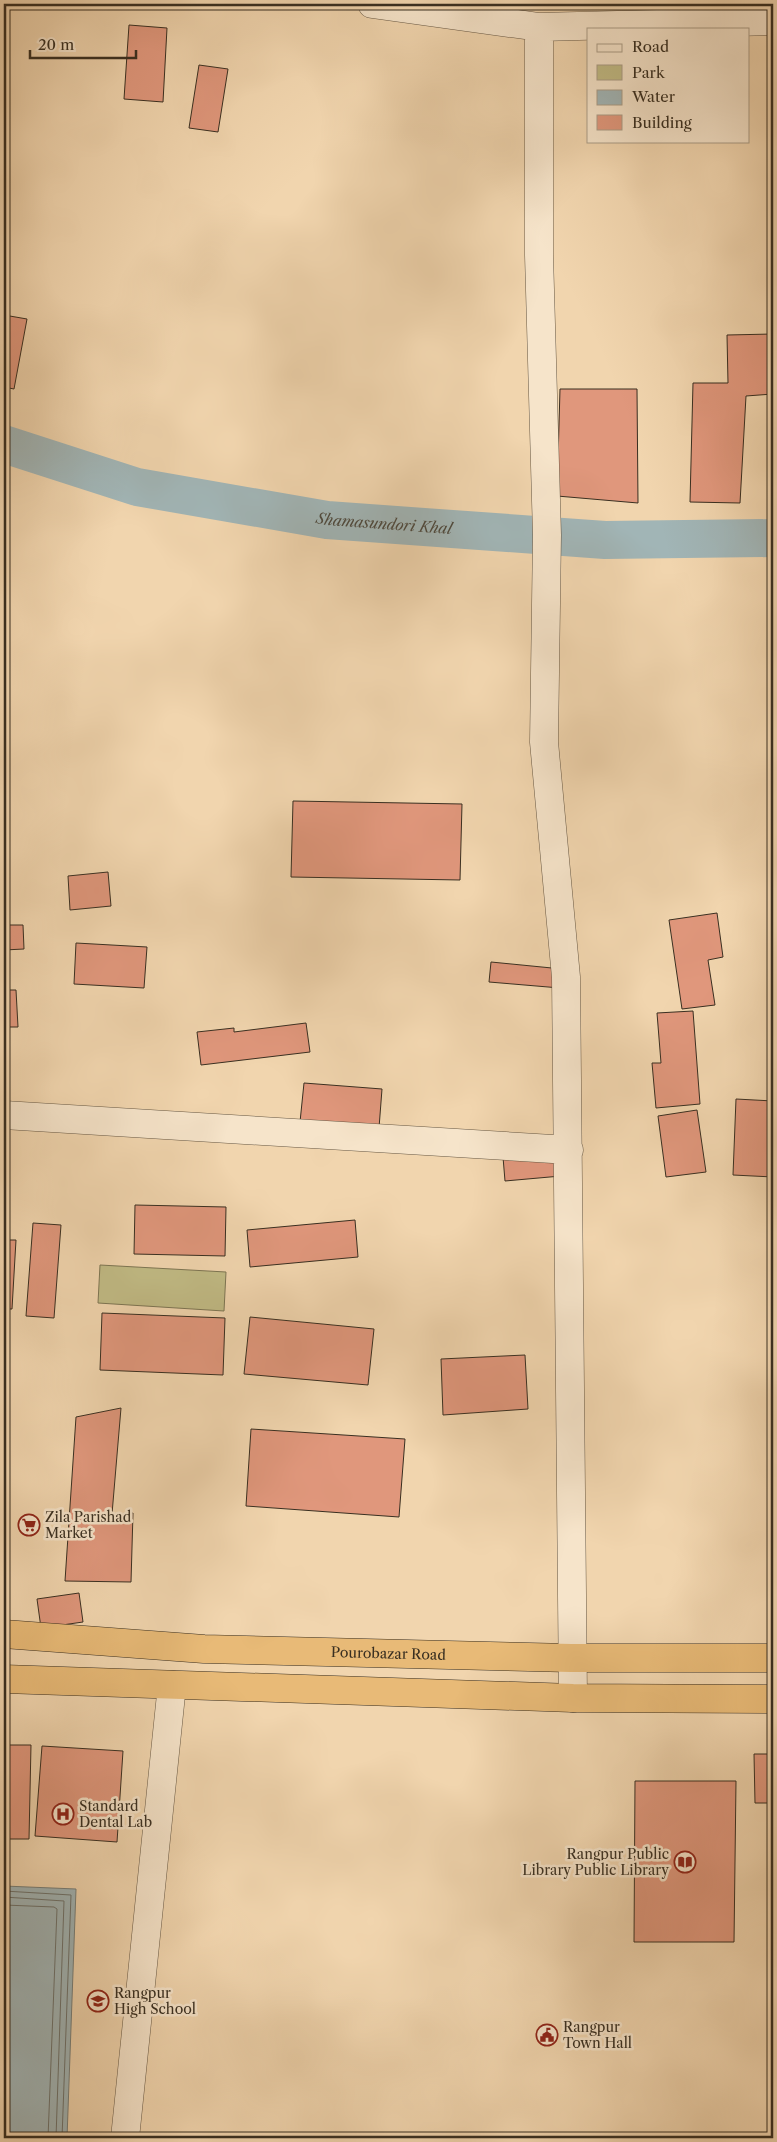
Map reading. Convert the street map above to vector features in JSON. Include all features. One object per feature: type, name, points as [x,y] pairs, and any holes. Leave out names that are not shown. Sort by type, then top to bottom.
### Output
[{"type":"highway","name":"Pourobazar Road","points":[[4,1634],[204,1649],[571,1658],[773,1658]]},
{"type":"highway","points":[[4,1679],[573,1698],[773,1699]]},
{"type":"street","points":[[372,4],[539,27],[773,21]]},
{"type":"street","points":[[539,27],[539,255],[547,535],[544,742],[566,976],[569,1150],[571,1658],[573,1698]]},
{"type":"street","points":[[4,1115],[569,1150]]},
{"type":"street","points":[[125,2138],[172,1685]]},
{"type":"green space","points":[[100,1265],[226,1272],[224,1311],[98,1303]]},
{"type":"water","points":[[4,1886],[76,1889],[67,2138],[4,2138]]},
{"type":"building","points":[[527,4],[569,4],[569,8],[527,9]]},
{"type":"building","points":[[129,25],[167,28],[163,102],[124,99]]},
{"type":"building","points":[[199,65],[228,69],[218,132],[189,128]]},
{"type":"building","points":[[4,315],[27,319],[14,389],[4,387]]},
{"type":"building","points":[[773,334],[773,394],[746,396],[740,503],[690,502],[693,383],[728,383],[727,335]]},
{"type":"building","points":[[560,389],[637,389],[638,503],[557,496]]},
{"type":"building","points":[[293,801],[462,804],[460,880],[291,877]]},
{"type":"building","points":[[108,872],[111,906],[70,910],[68,876]]},
{"type":"building","points":[[717,913],[723,957],[708,960],[715,1005],[682,1009],[669,920]]},
{"type":"building","points":[[4,925],[23,925],[24,949],[4,950]]},
{"type":"building","points":[[76,943],[147,947],[144,988],[74,984]]},
{"type":"building","points":[[491,962],[562,969],[560,988],[489,982]]},
{"type":"building","points":[[4,990],[16,990],[18,1027],[4,1027]]},
{"type":"building","points":[[693,1011],[700,1104],[656,1108],[652,1063],[661,1063],[657,1013]]},
{"type":"building","points":[[306,1023],[310,1052],[201,1065],[197,1032],[234,1028],[234,1032]]},
{"type":"building","points":[[304,1083],[382,1089],[379,1128],[300,1122]]},
{"type":"building","points":[[736,1099],[773,1101],[773,1177],[733,1175]]},
{"type":"building","points":[[697,1110],[706,1172],[666,1177],[658,1116]]},
{"type":"building","points":[[560,1152],[561,1176],[505,1181],[503,1157]]},
{"type":"building","points":[[135,1205],[226,1207],[225,1256],[134,1254]]},
{"type":"building","points":[[355,1220],[358,1257],[250,1267],[247,1230]]},
{"type":"building","points":[[33,1223],[61,1225],[54,1318],[26,1316]]},
{"type":"building","points":[[4,1240],[16,1240],[12,1309],[4,1309]]},
{"type":"building","points":[[102,1313],[225,1318],[223,1375],[100,1370]]},
{"type":"building","points":[[250,1317],[374,1329],[368,1385],[244,1374]]},
{"type":"building","points":[[525,1355],[528,1409],[443,1415],[441,1359]]},
{"type":"building","points":[[121,1408],[112,1514],[133,1513],[131,1582],[65,1581],[76,1417]]},
{"type":"building","points":[[251,1429],[405,1439],[399,1517],[246,1506]]},
{"type":"building","points":[[79,1593],[83,1622],[41,1628],[37,1599]]},
{"type":"building","points":[[4,1745],[31,1745],[29,1839],[4,1839]]},
{"type":"building","points":[[42,1746],[123,1751],[117,1842],[35,1836]]},
{"type":"building","points":[[754,1754],[773,1754],[773,1803],[755,1803]]},
{"type":"building","name":"Rangpur Public Library Public Library","points":[[635,1781],[736,1781],[734,1942],[634,1942]]},
{"type":"building","points":[[184,2135],[292,2138],[184,2138]]},
{"type":"waterway","name":"Shamasundori Khal","points":[[4,444],[137,487],[327,520],[605,540],[773,538]]},
{"type":"place","name":"Zila Parishad Market","points":[[29,1525]]},
{"type":"place","name":"Standard Dental Lab","points":[[63,1814]]},
{"type":"place","name":"Rangpur Public Library Public Library","points":[[685,1862]]},
{"type":"place","name":"Rangpur High School","points":[[98,2001]]},
{"type":"place","name":"Rangpur Town Hall","points":[[547,2035]]}]
